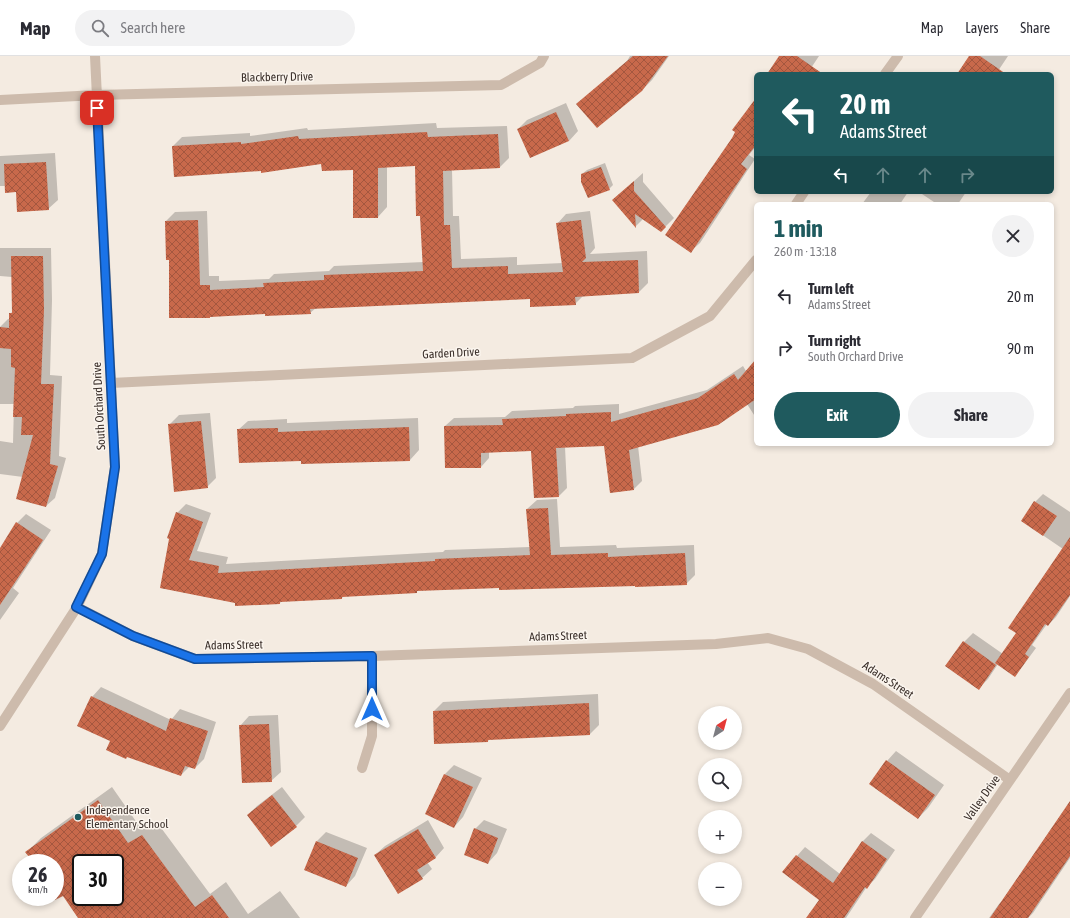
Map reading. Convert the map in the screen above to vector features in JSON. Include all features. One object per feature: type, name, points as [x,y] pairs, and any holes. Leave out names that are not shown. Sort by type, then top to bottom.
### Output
[{"type":"street","name":"South Orchard Drive","points":[[0,726],[76,607],[102,554],[115,467],[95,56]]},
{"type":"street","name":"Blackberry Drive","points":[[0,100],[97,95],[501,85],[540,63],[544,56]]},
{"type":"street","points":[[886,72],[898,56]]},
{"type":"street","name":"Garden Drive","points":[[111,383],[632,358],[710,316],[754,262]]},
{"type":"street","name":"Adams Street","points":[[76,607],[133,636],[195,659],[372,656],[716,644],[768,638],[808,649],[873,684],[1010,780]]},
{"type":"street","points":[[362,768],[372,736],[372,656]]},
{"type":"street","name":"Valley Drive","points":[[914,918],[1070,693]]},
{"type":"building","points":[[633,56],[668,56],[642,91],[597,128],[576,104]]},
{"type":"building","points":[[779,56],[797,56],[820,72],[768,72]]},
{"type":"building","points":[[969,56],[980,56],[1003,72],[958,72]]},
{"type":"building","points":[[754,101],[754,148],[741,164],[747,169],[691,253],[665,235],[732,138],[735,132],[732,130]]},
{"type":"building","points":[[556,112],[569,141],[530,158],[517,129]]},
{"type":"building","points":[[427,132],[428,137],[498,134],[500,168],[443,171],[444,225],[450,225],[452,268],[508,266],[508,274],[563,272],[556,223],[581,220],[586,258],[582,262],[638,260],[639,293],[575,297],[576,305],[530,307],[530,299],[310,309],[311,314],[265,316],[265,314],[210,318],[169,318],[169,260],[166,260],[165,221],[198,220],[200,285],[210,285],[210,290],[264,287],[263,283],[324,280],[324,275],[423,271],[420,216],[416,216],[415,166],[378,168],[378,218],[353,218],[353,170],[322,171],[321,164],[261,173],[261,171],[174,177],[172,146],[241,142],[241,144],[298,136],[299,139]]},
{"type":"building","points":[[46,162],[49,210],[17,212],[16,192],[5,193],[4,164]]},
{"type":"building","points":[[601,167],[610,190],[588,198],[581,182],[581,174]]},
{"type":"building","points":[[634,181],[634,191],[666,227],[661,232],[635,214],[636,228],[612,200]]},
{"type":"building","points":[[11,256],[43,256],[44,310],[41,384],[54,384],[50,464],[58,466],[46,507],[16,499],[33,435],[21,435],[22,417],[13,417],[15,368],[11,367],[11,349],[0,348],[0,327],[9,328],[9,313],[12,313]]},
{"type":"building","points":[[754,361],[754,400],[718,425],[629,450],[634,490],[610,493],[604,446],[556,448],[559,497],[534,498],[531,451],[481,453],[481,468],[445,468],[444,426],[503,425],[502,419],[611,412],[611,422],[698,398],[734,374],[738,380]]},
{"type":"building","points":[[201,421],[208,488],[174,492],[168,424]]},
{"type":"building","points":[[409,427],[410,461],[301,464],[301,461],[239,463],[237,429],[278,428],[278,432]]},
{"type":"building","points":[[1034,501],[1057,516],[1043,536],[1021,521]]},
{"type":"building","points":[[548,508],[551,555],[608,553],[608,557],[685,553],[687,585],[417,591],[417,593],[342,597],[342,599],[235,606],[235,603],[160,588],[169,539],[167,538],[176,512],[203,522],[189,560],[219,566],[218,573],[435,561],[435,559],[530,555],[526,509]]},
{"type":"building","points":[[16,522],[43,540],[0,605],[0,548]]},
{"type":"building","points":[[1070,537],[1070,595],[1048,626],[1045,624],[1025,654],[1029,657],[1015,677],[995,663],[1016,633],[1008,628]]},
{"type":"building","points":[[963,641],[996,665],[979,690],[945,666]]},
{"type":"building","points":[[91,696],[166,731],[170,718],[208,731],[195,769],[185,766],[181,776],[127,757],[126,759],[106,750],[110,741],[77,726]]},
{"type":"building","points":[[589,703],[590,735],[434,744],[433,711]]},
{"type":"building","points":[[269,724],[272,782],[242,783],[239,725]]},
{"type":"building","points":[[886,760],[935,795],[918,819],[869,784]]},
{"type":"building","points":[[444,774],[473,787],[454,828],[425,814]]},
{"type":"building","points":[[272,795],[297,827],[271,847],[247,815]]},
{"type":"building","points":[[98,800],[128,843],[142,835],[195,907],[212,895],[229,918],[78,918],[64,897],[64,854],[27,854],[25,852]]},
{"type":"building","points":[[1070,801],[1070,856],[1028,918],[990,918]]},
{"type":"building","points":[[474,828],[498,838],[488,864],[464,855]]},
{"type":"building","points":[[418,829],[436,858],[417,870],[423,879],[398,894],[374,855]]},
{"type":"building","points":[[316,841],[358,858],[346,887],[304,870]]},
{"type":"building","points":[[862,841],[887,859],[867,889],[865,887],[844,918],[806,918],[819,900],[782,872],[796,855],[833,883]]},
{"type":"place","name":"Independence Elementary School","points":[[78,817]]},
{"type":"route","points":[[97,108],[115,467],[102,554],[76,607],[133,636],[195,659],[372,656],[372,709]]}]
